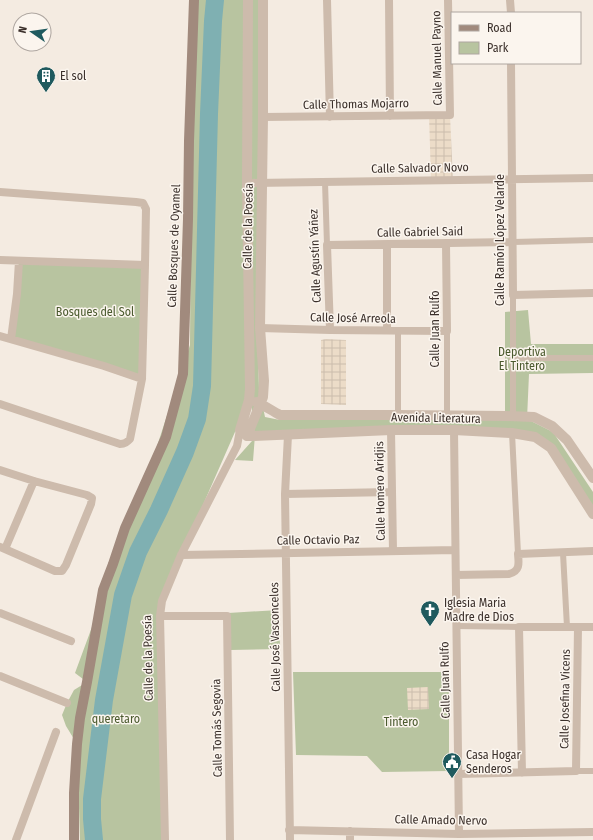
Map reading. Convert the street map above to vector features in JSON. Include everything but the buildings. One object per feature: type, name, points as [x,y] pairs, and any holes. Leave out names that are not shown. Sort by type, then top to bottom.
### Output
[{"type":"main road","name":"Calle Bosques de Oyamel","points":[[74,840],[74,793],[80,718],[103,590],[125,528],[166,437],[183,374],[188,219],[188,141],[194,0]]},
{"type":"street","name":"Calle de la Poesía","points":[[244,433],[249,400],[247,183],[248,0]]},
{"type":"street","name":"Calle de la Poesía","points":[[164,840],[160,616],[162,601],[181,555],[237,446],[261,404],[263,397],[264,382],[260,328],[263,117],[262,0]]},
{"type":"street","points":[[327,0],[330,116]]},
{"type":"street","points":[[388,0],[390,116]]},
{"type":"street","name":"Calle Manuel Payno","points":[[448,0],[450,115]]},
{"type":"street","points":[[510,0],[511,12]]},
{"type":"street","name":"Calle Ramón López Velarde","points":[[511,64],[513,416]]},
{"type":"street","name":"Calle Thomas Mojarro","points":[[263,117],[450,115]]},
{"type":"street","name":"Calle Salvador Novo","points":[[247,183],[593,178]]},
{"type":"street","name":"Calle Agustín Yáñez","points":[[325,182],[330,330]]},
{"type":"street","points":[[0,192],[136,202],[143,204],[146,209],[142,379],[130,439],[124,444],[120,444],[0,404]]},
{"type":"street","points":[[512,242],[593,240]]},
{"type":"street","name":"Calle Gabriel Said","points":[[327,245],[512,242]]},
{"type":"street","name":"Calle Juan Rulfo","points":[[446,243],[447,415]]},
{"type":"street","points":[[387,245],[387,330]]},
{"type":"street","points":[[0,260],[145,265]]},
{"type":"street","points":[[11,340],[17,294],[19,261]]},
{"type":"street","points":[[513,295],[593,293]]},
{"type":"street","name":"Calle José Arreola","points":[[260,328],[447,331]]},
{"type":"street","points":[[398,330],[398,415]]},
{"type":"street","points":[[0,336],[104,366],[142,379]]},
{"type":"street","points":[[512,358],[593,358]]},
{"type":"street","name":"Avenida Literatura","points":[[249,400],[261,404],[272,412],[280,415],[447,415],[534,417],[552,426],[567,440],[593,478]]},
{"type":"street","name":"Avenida Literatura","points":[[244,433],[288,435],[391,430],[454,430],[512,433],[535,437],[551,448],[593,514]]},
{"type":"street","name":"Calle Homero Aridjis","points":[[391,430],[393,551]]},
{"type":"street","name":"Calle Juan Rulfo","points":[[454,430],[459,834]]},
{"type":"street","points":[[456,575],[509,574],[516,571],[518,567],[512,433]]},
{"type":"street","name":"Calle José Vasconcelos","points":[[288,435],[285,494],[285,553],[290,840]]},
{"type":"street","points":[[0,470],[87,495],[92,498],[91,504],[66,565],[62,571],[55,571],[3,548],[34,481]]},
{"type":"street","points":[[285,494],[392,492]]},
{"type":"street","name":"Calle Octavio Paz","points":[[181,555],[455,550]]},
{"type":"street","points":[[518,554],[593,551]]},
{"type":"street","points":[[563,553],[567,627]]},
{"type":"street","points":[[0,613],[71,641]]},
{"type":"street","name":"Calle Tomás Segovia","points":[[160,616],[227,616],[230,840]]},
{"type":"street","points":[[456,626],[593,627]]},
{"type":"street","points":[[519,626],[522,773]]},
{"type":"street","name":"Calle Josefina Vicens","points":[[576,771],[578,627]]},
{"type":"street","points":[[0,676],[67,703]]},
{"type":"street","points":[[16,840],[56,732]]},
{"type":"street","points":[[458,774],[593,771]]},
{"type":"street","name":"Calle Amado Nervo","points":[[290,830],[571,836],[593,832]]},
{"type":"street","points":[[350,831],[350,840]]},
{"type":"green space","name":"queretaro","points":[[196,0],[249,0],[249,400],[181,555],[160,616],[164,840],[80,840],[77,744],[66,726],[62,715],[74,690],[87,682],[75,673],[144,486],[190,345],[192,42]]},
{"type":"green space","name":"Deportiva El Tintero","points":[[251,0],[259,0],[257,322],[259,388],[265,417],[280,420],[505,416],[505,312],[528,310],[531,344],[593,344],[593,373],[529,374],[527,419],[553,432],[593,492],[593,515],[544,438],[504,433],[255,435],[253,461],[235,460],[252,441]]},
{"type":"green space","name":"Bosques del Sol","points":[[19,261],[145,265],[142,379],[11,339]]},
{"type":"green space","points":[[279,610],[280,649],[230,650],[228,613]]},
{"type":"green space","name":"Tintero","points":[[293,672],[449,672],[449,771],[382,772],[367,756],[296,755]]},
{"type":"shaded area","points":[[429,115],[450,115],[453,180],[431,180]]},
{"type":"shaded area","points":[[321,340],[346,340],[346,405],[321,404]]},
{"type":"shaded area","points":[[428,687],[429,709],[408,710],[407,688]]},
{"type":"waterway","points":[[94,840],[92,799],[104,700],[123,595],[138,552],[185,452],[197,419],[202,386],[209,114],[215,0]]},
{"type":"place","name":"El sol","points":[[46,93]]},
{"type":"place","name":"Iglesia Maria Madre de Dios","points":[[430,627]]},
{"type":"place","name":"Casa Hogar Senderos","points":[[452,779]]}]
